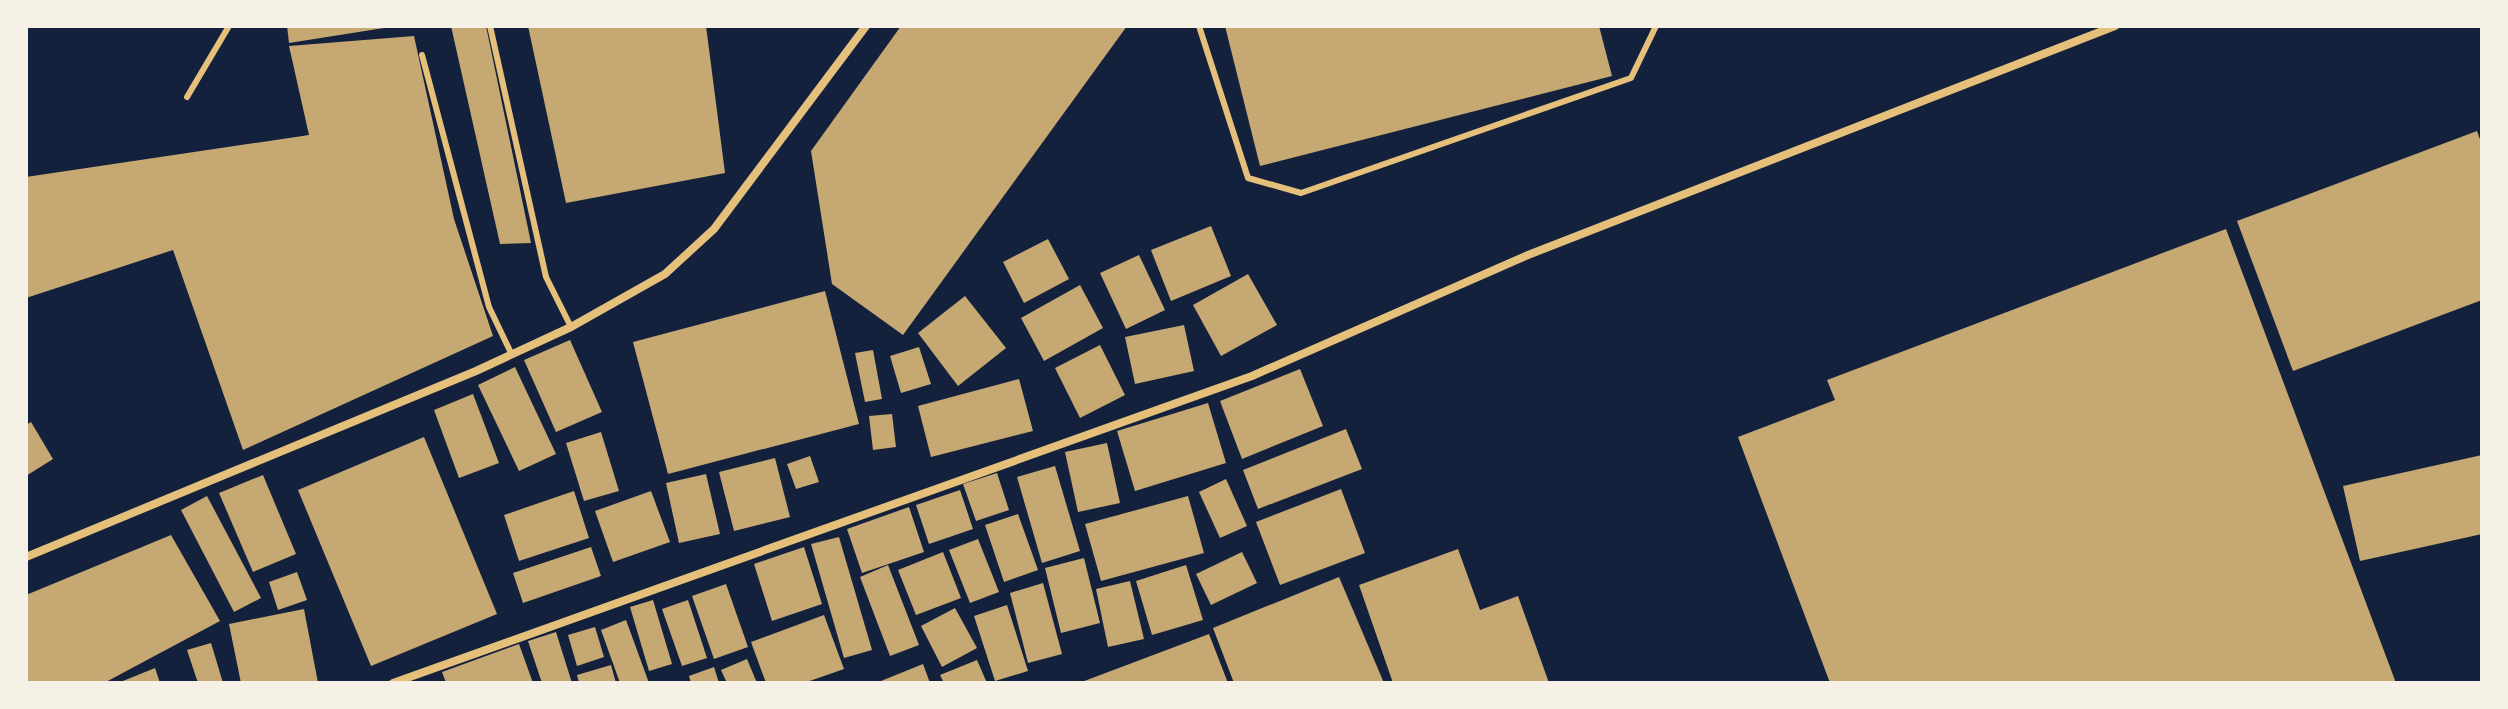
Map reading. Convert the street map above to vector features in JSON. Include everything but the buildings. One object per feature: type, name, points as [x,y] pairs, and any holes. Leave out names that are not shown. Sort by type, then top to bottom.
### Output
[{"type":"street","points":[[26,557],[512,355],[571,327],[665,274],[714,229],[866,26]]},
{"type":"street","points":[[393,683],[1252,376],[1528,255],[2115,26]]},
{"type":"lane","points":[[187,97],[229,26]]},
{"type":"lane","points":[[490,26],[546,277],[571,327]]},
{"type":"lane","points":[[1199,26],[1248,178],[1301,193],[1631,78],[1656,26]]},
{"type":"lane","points":[[422,55],[489,307],[512,355]]}]
